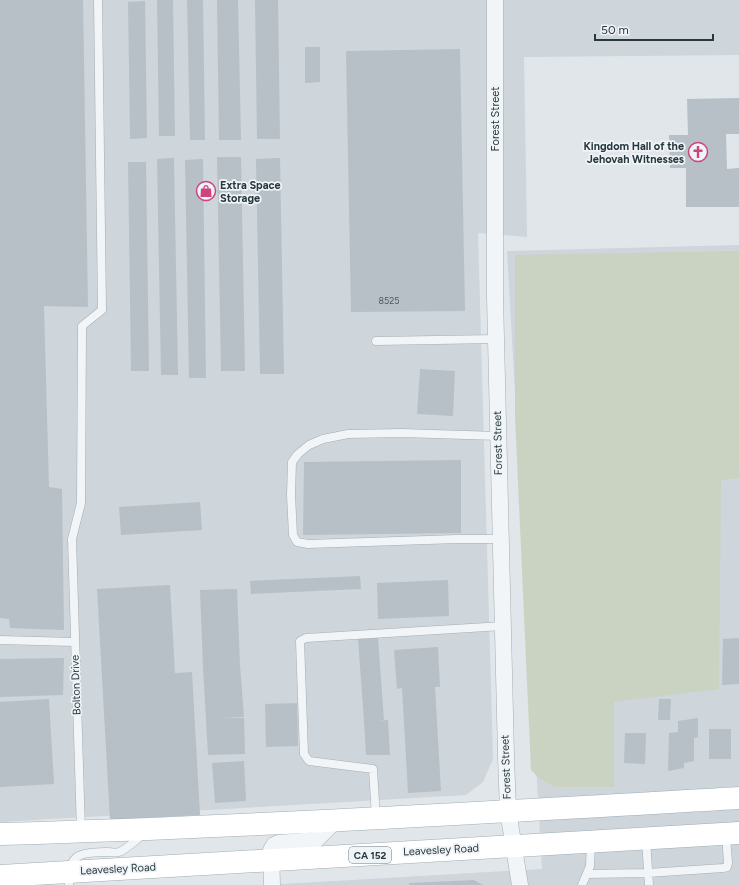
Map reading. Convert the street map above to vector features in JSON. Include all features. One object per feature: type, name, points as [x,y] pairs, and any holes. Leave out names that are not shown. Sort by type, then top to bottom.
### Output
[{"type":"main road","points":[[0,834],[152,829],[337,820],[739,798]]},
{"type":"main road","name":"Leavesley Road","points":[[0,876],[69,878],[271,861],[732,834]]},
{"type":"street","name":"Forest Street","points":[[495,0],[496,339],[500,539],[508,811],[520,885]]},
{"type":"street","points":[[272,885],[271,850],[274,845],[279,843],[316,840],[337,820]]},
{"type":"lane","name":"Bolton Drive","points":[[81,831],[72,539],[81,503],[82,326],[102,310],[98,0]]},
{"type":"lane","points":[[376,341],[496,339]]},
{"type":"lane","points":[[498,436],[402,433],[348,434],[324,439],[309,445],[298,454],[292,462],[291,495],[292,535],[297,542],[308,544],[500,539]]},
{"type":"lane","points":[[376,818],[373,769],[309,761],[304,754],[300,642],[306,638],[503,626]]},
{"type":"lane","points":[[0,640],[74,642]]},
{"type":"lane","points":[[69,878],[73,860],[78,856],[85,853],[120,852],[152,829]]},
{"type":"lane","points":[[587,874],[648,873],[727,867],[732,834]]},
{"type":"lane","points":[[646,839],[649,885]]},
{"type":"lane","points":[[582,885],[590,866],[590,842]]},
{"type":"shaded area","points":[[0,0],[739,0],[739,55],[524,57],[527,237],[478,233],[493,759],[483,782],[466,795],[0,822]]},
{"type":"shaded area","points":[[739,245],[739,885],[267,885],[542,869],[507,251]]},
{"type":"green space","points":[[739,251],[739,478],[721,480],[719,689],[614,702],[614,787],[555,787],[539,778],[531,770],[515,416],[515,255]]},
{"type":"building","points":[[0,0],[83,0],[88,307],[44,306],[49,487],[62,489],[64,630],[10,628],[9,619],[0,618]]},
{"type":"building","points":[[157,0],[173,0],[175,136],[159,136]]},
{"type":"building","points":[[187,0],[203,0],[205,140],[190,140]]},
{"type":"building","points":[[217,0],[238,0],[241,140],[219,140]]},
{"type":"building","points":[[255,0],[278,0],[280,139],[257,139]]},
{"type":"building","points":[[145,1],[147,138],[130,139],[128,2]]},
{"type":"building","points":[[305,47],[320,47],[320,82],[305,83]]},
{"type":"building","points":[[460,49],[465,311],[351,312],[346,51]]},
{"type":"building","name":"Kingdom Hall of the Jehovah Witnesses","points":[[739,98],[739,134],[726,134],[727,169],[739,168],[739,207],[686,207],[686,168],[670,168],[669,135],[688,135],[687,99]]},
{"type":"building","points":[[217,157],[241,157],[245,371],[221,371]]},
{"type":"building","points":[[174,158],[178,375],[161,375],[157,159]]},
{"type":"building","points":[[280,158],[284,374],[260,374],[256,159]]},
{"type":"building","points":[[203,159],[206,378],[189,378],[185,160]]},
{"type":"building","points":[[128,162],[146,162],[149,371],[131,371]]},
{"type":"building","points":[[420,369],[455,371],[453,416],[417,414]]},
{"type":"building","points":[[461,460],[461,533],[303,535],[304,462]]},
{"type":"building","points":[[200,502],[202,530],[121,535],[119,507]]},
{"type":"building","points":[[360,576],[361,589],[251,594],[250,581]]},
{"type":"building","points":[[448,580],[449,616],[378,619],[377,583]]},
{"type":"building","points":[[170,585],[175,673],[192,672],[200,815],[110,820],[97,589]]},
{"type":"building","points":[[237,589],[244,717],[222,718],[244,718],[245,754],[208,755],[200,590]]},
{"type":"building","points":[[378,638],[384,720],[378,721],[388,720],[390,755],[366,755],[358,639]]},
{"type":"building","points":[[739,638],[739,684],[722,685],[723,639]]},
{"type":"building","points":[[438,647],[440,687],[435,687],[441,791],[408,793],[402,688],[397,689],[394,650]]},
{"type":"building","points":[[64,658],[63,695],[0,697],[0,659]]},
{"type":"building","points":[[49,699],[54,784],[0,787],[0,702]]},
{"type":"building","points":[[659,699],[671,699],[670,720],[658,720]]},
{"type":"building","points":[[297,703],[298,746],[266,747],[265,704]]},
{"type":"building","points":[[698,718],[698,737],[694,738],[694,761],[684,763],[684,768],[668,771],[669,733],[678,732],[678,721]]},
{"type":"building","points":[[709,729],[731,729],[731,759],[709,759]]},
{"type":"building","points":[[625,733],[646,733],[645,764],[624,763]]},
{"type":"building","points":[[244,761],[246,801],[215,803],[212,763]]},
{"type":"building","points":[[474,880],[483,885],[409,885],[409,883]]},
{"type":"place","name":"Kingdom Hall of the Jehovah Witnesses","points":[[698,152]]},
{"type":"place","name":"Extra Space Storage","points":[[206,191]]}]
